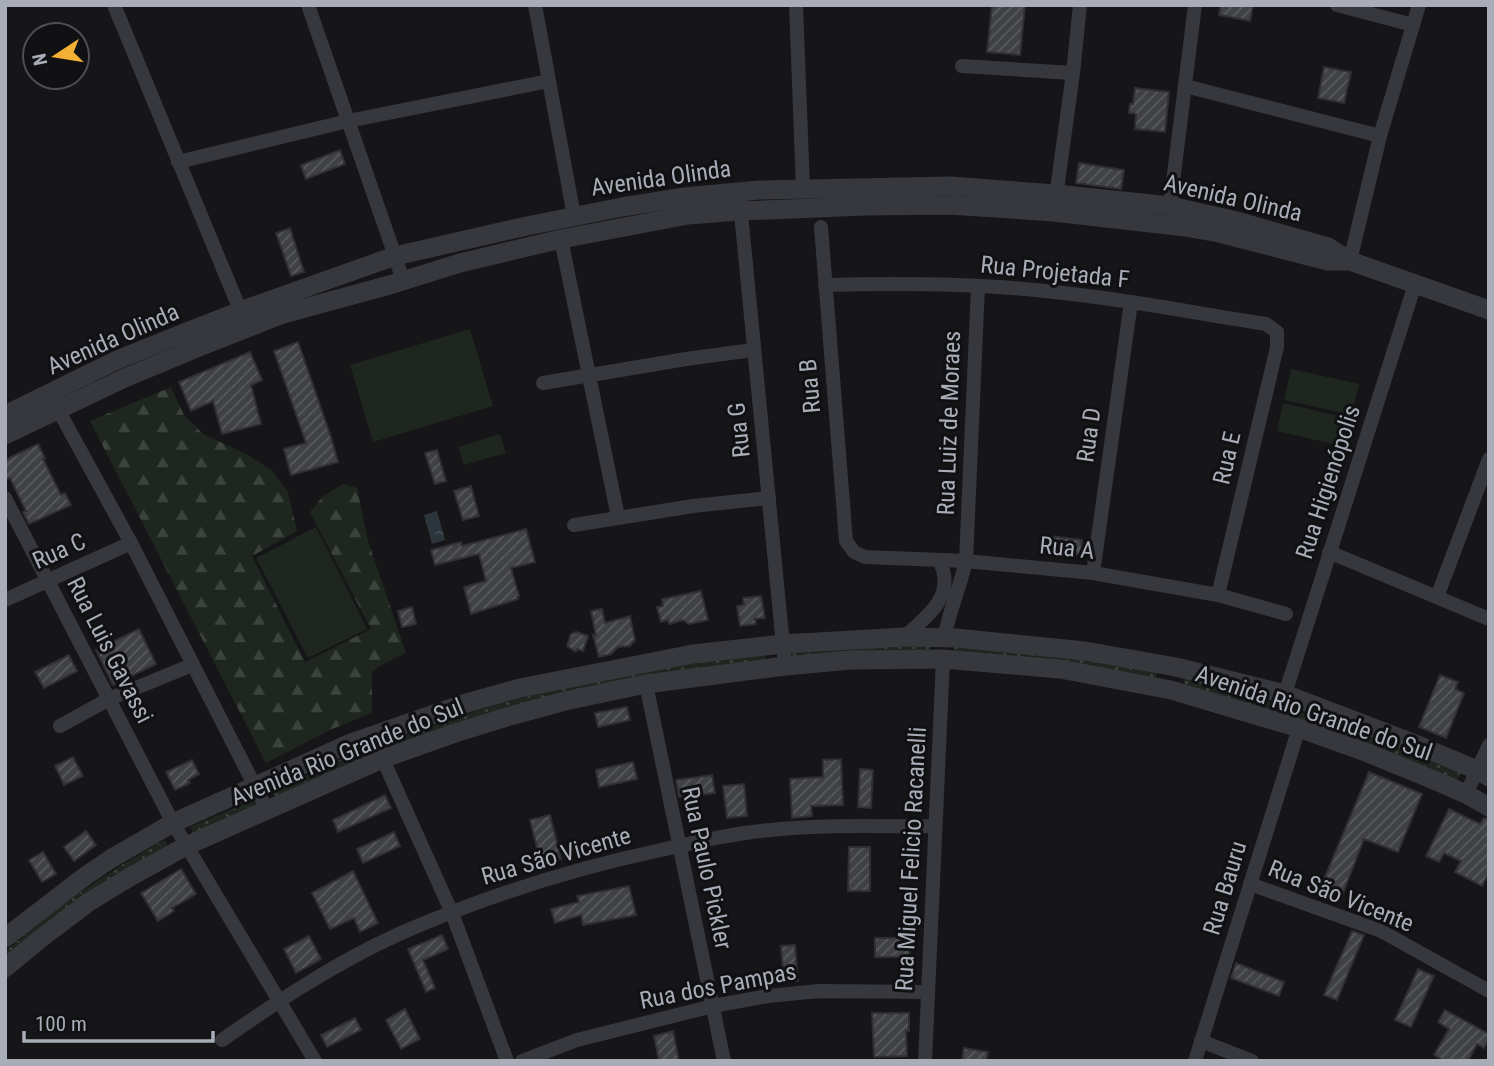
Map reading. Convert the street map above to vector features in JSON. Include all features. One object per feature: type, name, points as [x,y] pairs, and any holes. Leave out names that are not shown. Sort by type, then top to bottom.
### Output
[{"type":"street","points":[[114,5],[244,319]]},
{"type":"street","points":[[307,5],[402,281]]},
{"type":"street","points":[[535,5],[574,216]]},
{"type":"street","points":[[796,5],[803,188]]},
{"type":"street","points":[[1055,203],[1080,5]]},
{"type":"street","points":[[1168,215],[1195,5]]},
{"type":"street","points":[[1337,5],[1413,25]]},
{"type":"street","points":[[1350,261],[1380,136],[1419,5]]},
{"type":"street","points":[[962,66],[1073,73]]},
{"type":"street","points":[[178,162],[348,121],[549,81]]},
{"type":"street","points":[[1185,86],[1380,136]]},
{"type":"street","name":"Avenida Olinda","points":[[5,435],[117,360],[244,319],[395,256],[574,216],[685,197],[740,201],[864,197],[950,186],[1055,203],[1240,222],[1328,247],[1350,261],[1489,309]]},
{"type":"street","name":"Avenida Olinda","points":[[244,319],[283,314],[460,263],[561,239],[688,215],[803,188],[864,197]]},
{"type":"street","name":"Rua G","points":[[740,201],[783,644]]},
{"type":"street","name":"Rua B","points":[[821,227],[846,541]]},
{"type":"street","points":[[486,236],[492,256]]},
{"type":"street","points":[[561,239],[618,517]]},
{"type":"street","name":"Rua Projetada F","points":[[825,285],[907,283],[1051,291],[1266,324],[1277,332]]},
{"type":"street","name":"Rua Higienópolis","points":[[1285,694],[1415,284]]},
{"type":"street","name":"Rua Luiz de Moraes","points":[[946,628],[967,561],[978,286]]},
{"type":"street","name":"Rua D","points":[[1093,573],[1131,302]]},
{"type":"street","name":"Rua E","points":[[1218,595],[1278,348],[1277,332]]},
{"type":"street","points":[[543,383],[753,350]]},
{"type":"street","points":[[54,402],[131,543],[267,810]]},
{"type":"street","name":"Avenida Olinda","points":[[5,415],[54,402]]},
{"type":"street","points":[[1437,597],[1489,459]]},
{"type":"street","name":"Rua Luis Gavassi","points":[[5,498],[186,846]]},
{"type":"street","points":[[574,525],[693,506],[769,498]]},
{"type":"street","name":"Rua A","points":[[846,541],[854,552],[865,557],[967,561],[1093,573],[1218,595],[1286,614]]},
{"type":"street","name":"Rua C","points":[[5,600],[131,543]]},
{"type":"street","points":[[1329,552],[1489,619]]},
{"type":"street","points":[[904,637],[936,607],[944,585],[945,571],[939,560]]},
{"type":"street","points":[[929,615],[940,616],[946,628],[943,659]]},
{"type":"street","name":"Avenida Rio Grande do Sul","points":[[5,939],[84,877],[173,823],[351,743],[463,704],[520,688],[694,653],[783,644],[904,637],[946,628],[1176,667],[1285,694],[1413,743],[1483,774]]},
{"type":"street","points":[[783,644],[785,666]]},
{"type":"street","name":"Avenida Rio Grande do Sul","points":[[5,968],[89,902],[130,877],[186,846],[382,759],[455,733],[565,701],[646,684],[785,666],[851,660],[943,659],[1060,669],[1171,690],[1298,728],[1408,768],[1465,793],[1489,807]]},
{"type":"street","name":"Rua Miguel Felicio Racanelli","points":[[925,1061],[943,659]]},
{"type":"street","points":[[60,726],[109,699],[192,665]]},
{"type":"street","points":[[1171,690],[1176,667]]},
{"type":"street","name":"Rua Paulo Pickler","points":[[646,684],[724,1061]]},
{"type":"street","name":"Rua Bauru","points":[[1195,1061],[1298,728]]},
{"type":"street","points":[[372,735],[452,913],[507,1061]]},
{"type":"street","points":[[1465,793],[1483,774],[1489,744]]},
{"type":"street","name":"Rua São Vicente","points":[[222,1040],[279,1001],[398,935],[528,884],[609,861],[771,830],[935,826]]},
{"type":"street","points":[[186,846],[315,1061]]},
{"type":"street","name":"Rua São Vicente","points":[[1250,884],[1381,931],[1489,991]]},
{"type":"street","name":"Rua dos Pampas","points":[[522,1061],[577,1040],[713,1006],[768,996],[819,991],[928,992]]},
{"type":"street","points":[[1201,1041],[1252,1061]]},
{"type":"green space","points":[[470,329],[493,406],[373,442],[350,365]]},
{"type":"green space","points":[[1291,369],[1359,384],[1352,415],[1284,400]]},
{"type":"green space","points":[[171,387],[184,415],[203,434],[246,454],[272,470],[288,492],[297,531],[252,556],[305,662],[371,629],[310,512],[323,496],[343,484],[357,488],[368,541],[406,653],[372,672],[372,713],[332,729],[266,763],[90,421]]},
{"type":"green space","points":[[1283,403],[1348,418],[1342,446],[1277,431]]},
{"type":"green space","points":[[500,434],[506,453],[464,465],[458,447]]},
{"type":"green space","points":[[316,527],[367,629],[308,658],[256,558]]},
{"type":"green space","points":[[954,645],[1015,649],[1158,670],[1156,678],[954,654]]},
{"type":"green space","points":[[930,647],[930,655],[791,658],[791,650]]},
{"type":"green space","points":[[765,655],[766,663],[391,749],[389,741],[482,709],[547,691],[675,665]]},
{"type":"green space","points":[[1184,678],[1289,708],[1461,772],[1457,781],[1183,687]]},
{"type":"green space","points":[[361,750],[365,759],[276,800],[272,791]]},
{"type":"green space","points":[[253,800],[257,808],[194,836],[190,827]]},
{"type":"green space","points":[[165,840],[168,846],[5,959],[5,952],[63,906],[122,865]]},
{"type":"water","points":[[437,511],[445,540],[432,544],[424,515]]},
{"type":"building","points":[[992,5],[1025,5],[1020,55],[987,52]]},
{"type":"building","points":[[1221,5],[1253,5],[1250,21],[1219,15]]},
{"type":"building","points":[[1324,67],[1351,72],[1344,103],[1318,98]]},
{"type":"building","points":[[1135,88],[1169,92],[1165,132],[1135,129],[1136,114],[1129,113]]},
{"type":"building","points":[[340,150],[345,164],[306,179],[301,165]]},
{"type":"building","points":[[1079,163],[1124,170],[1121,189],[1076,183]]},
{"type":"building","points":[[290,228],[304,272],[291,276],[276,233]]},
{"type":"building","points":[[298,342],[338,462],[291,475],[284,449],[306,443],[274,351]]},
{"type":"building","points":[[250,352],[262,380],[251,385],[261,424],[222,434],[213,401],[191,411],[179,382]]},
{"type":"building","points":[[38,444],[61,495],[65,493],[71,505],[29,524],[23,512],[26,511],[10,478],[5,480],[5,460]]},
{"type":"building","points":[[437,450],[446,481],[435,484],[425,453]]},
{"type":"building","points":[[471,486],[479,516],[463,520],[454,491]]},
{"type":"building","points":[[526,529],[535,562],[511,568],[518,599],[471,614],[464,587],[486,581],[479,554],[435,565],[431,550],[461,542],[462,546]]},
{"type":"building","points":[[1049,536],[1082,540],[1081,555],[1047,551]]},
{"type":"building","points":[[701,591],[708,620],[689,624],[683,620],[669,624],[668,620],[661,622],[657,607],[663,606],[662,599]]},
{"type":"building","points":[[761,596],[765,618],[755,619],[756,624],[740,626],[737,606],[744,605],[743,598]]},
{"type":"building","points":[[412,607],[416,624],[402,627],[398,611]]},
{"type":"building","points":[[602,609],[605,623],[630,616],[635,640],[630,646],[618,647],[611,654],[599,657],[593,635],[596,636],[591,611]]},
{"type":"building","points":[[139,629],[156,664],[113,685],[96,650]]},
{"type":"building","points":[[576,632],[588,636],[583,651],[577,649],[576,652],[567,646],[571,634]]},
{"type":"building","points":[[69,655],[77,671],[44,688],[35,672]]},
{"type":"building","points":[[1440,675],[1458,682],[1455,689],[1464,693],[1446,738],[1419,727]]},
{"type":"building","points":[[627,707],[630,720],[598,727],[595,713]]},
{"type":"building","points":[[73,757],[83,776],[64,785],[55,766]]},
{"type":"building","points":[[841,759],[843,805],[811,806],[812,816],[792,818],[790,779],[823,777],[823,760]]},
{"type":"building","points":[[192,760],[199,774],[188,780],[190,783],[175,790],[166,772]]},
{"type":"building","points":[[633,762],[637,779],[599,787],[596,770]]},
{"type":"building","points":[[860,769],[873,770],[871,808],[858,807]]},
{"type":"building","points":[[1369,772],[1422,794],[1398,852],[1364,839],[1343,893],[1322,884]]},
{"type":"building","points":[[712,775],[715,793],[679,797],[676,780]]},
{"type":"building","points":[[744,784],[747,816],[727,818],[723,786]]},
{"type":"building","points":[[385,795],[391,808],[338,832],[333,820]]},
{"type":"building","points":[[1449,809],[1480,824],[1484,818],[1489,819],[1489,873],[1482,886],[1455,872],[1461,861],[1444,853],[1439,862],[1426,856]]},
{"type":"building","points":[[550,815],[561,859],[541,864],[530,820]]},
{"type":"building","points":[[86,831],[96,845],[74,861],[64,847]]},
{"type":"building","points":[[394,832],[400,846],[363,863],[357,849]]},
{"type":"building","points":[[849,847],[870,847],[870,891],[848,891]]},
{"type":"building","points":[[43,852],[56,874],[42,882],[29,860]]},
{"type":"building","points":[[181,869],[196,894],[172,908],[174,911],[158,921],[141,893]]},
{"type":"building","points":[[353,871],[378,923],[360,932],[354,918],[330,929],[312,893]]},
{"type":"building","points":[[629,886],[636,915],[583,925],[581,915],[555,923],[551,909],[579,902],[577,896]]},
{"type":"building","points":[[1352,931],[1364,935],[1337,1000],[1324,995]]},
{"type":"building","points":[[442,935],[448,949],[423,960],[435,988],[426,992],[408,949]]},
{"type":"building","points":[[309,936],[321,959],[296,973],[284,949]]},
{"type":"building","points":[[875,938],[909,938],[910,957],[875,957]]},
{"type":"building","points":[[795,945],[798,981],[784,982],[781,946]]},
{"type":"building","points":[[1236,963],[1284,982],[1279,996],[1231,978]]},
{"type":"building","points":[[1418,969],[1434,976],[1411,1027],[1395,1020]]},
{"type":"building","points":[[405,1009],[420,1039],[401,1049],[386,1020]]},
{"type":"building","points":[[1445,1010],[1489,1034],[1484,1048],[1477,1044],[1468,1061],[1444,1061],[1434,1055],[1449,1029],[1438,1022]]},
{"type":"building","points":[[872,1013],[909,1013],[909,1031],[906,1031],[907,1056],[874,1057]]},
{"type":"building","points":[[355,1018],[361,1030],[327,1047],[321,1035]]},
{"type":"building","points":[[673,1031],[679,1061],[659,1061],[654,1036]]},
{"type":"building","points":[[964,1048],[988,1052],[986,1061],[962,1061]]}]
